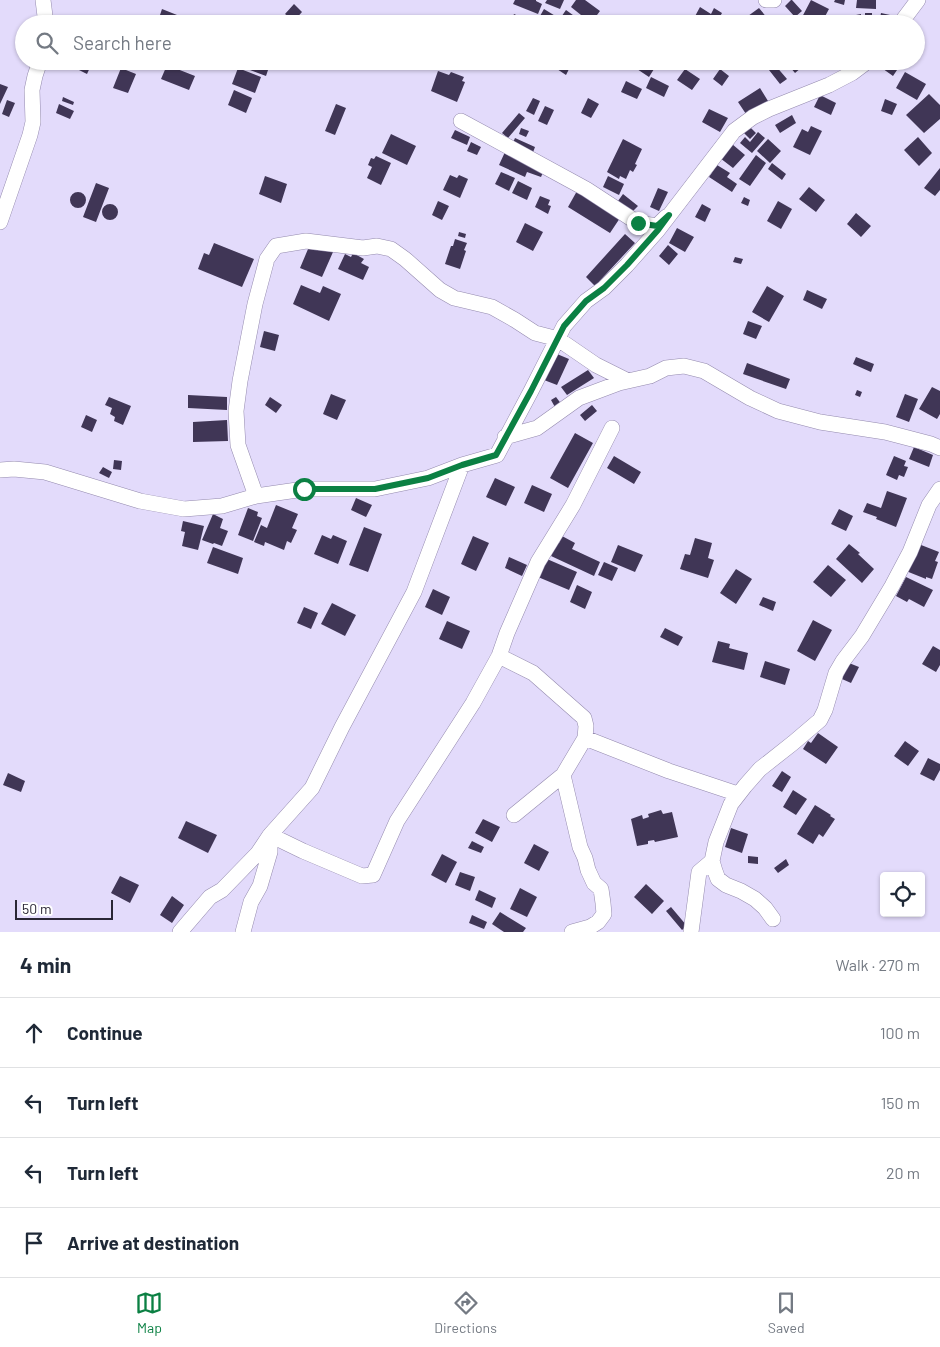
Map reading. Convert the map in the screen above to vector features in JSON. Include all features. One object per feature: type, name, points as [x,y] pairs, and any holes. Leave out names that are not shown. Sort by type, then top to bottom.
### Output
[{"type":"street","points":[[43,0],[45,15]]},
{"type":"street","points":[[766,0],[774,0]]},
{"type":"street","points":[[907,15],[918,0]]},
{"type":"street","points":[[0,222],[30,135],[33,122],[32,90],[37,70]]},
{"type":"street","points":[[0,470],[14,469],[46,472],[140,501],[184,509],[222,506],[256,496],[304,489],[375,489],[428,478],[496,455],[564,326],[586,301],[604,288],[627,265],[658,230],[734,131],[753,117],[769,109],[829,85],[856,70]]},
{"type":"street","points":[[461,121],[586,190],[638,223],[657,226],[669,215]]},
{"type":"street","points":[[256,496],[238,445],[236,411],[255,304],[267,260],[276,246],[306,242],[363,248],[377,246],[391,249],[440,290],[454,298],[492,307],[535,333],[558,339],[596,365],[628,381]]},
{"type":"street","points":[[505,437],[537,428],[580,398],[619,383],[650,376],[666,368],[684,366],[704,371],[750,398],[778,411],[820,422],[885,432],[940,448]]},
{"type":"street","points":[[270,835],[302,851],[362,876],[373,875],[397,821],[473,703],[499,656],[538,562],[573,505],[612,428]]},
{"type":"street","points":[[180,932],[210,897],[222,890],[258,853],[270,835],[312,788],[342,727],[414,592],[462,465]]},
{"type":"street","points":[[772,920],[765,908],[755,899],[718,879],[712,860],[716,842],[731,804],[738,794],[760,769],[820,720],[825,710],[836,673],[862,636],[892,586],[910,552],[928,505],[940,489]]},
{"type":"street","points":[[499,656],[533,673],[584,718],[586,726],[585,738],[563,775],[514,815]]},
{"type":"street","points":[[585,738],[669,771],[738,794]]},
{"type":"street","points":[[563,775],[580,847],[594,883],[601,889],[604,914],[598,922],[590,927],[572,932]]},
{"type":"street","points":[[243,932],[251,902],[260,886],[270,852],[270,835]]},
{"type":"street","points":[[691,932],[699,872],[712,860]]},
{"type":"building","points":[[515,0],[536,0],[542,4],[538,14],[513,4]]},
{"type":"building","points":[[547,0],[564,0],[560,9],[545,3]]},
{"type":"building","points":[[576,0],[585,0],[600,11],[597,15],[581,15],[571,7]]},
{"type":"building","points":[[792,0],[802,11],[797,15],[793,15],[785,6]]},
{"type":"building","points":[[811,0],[829,9],[826,15],[803,15]]},
{"type":"building","points":[[835,0],[845,0],[844,5],[834,2]]},
{"type":"building","points":[[857,0],[876,0],[876,9],[856,8]]},
{"type":"building","points":[[294,4],[302,12],[299,15],[285,14]]},
{"type":"building","points":[[700,7],[711,14],[714,8],[722,13],[721,15],[696,15]]},
{"type":"building","points":[[759,8],[765,15],[749,15]]},
{"type":"building","points":[[162,9],[177,15],[160,15]]},
{"type":"building","points":[[544,9],[554,15],[541,15]]},
{"type":"building","points":[[566,10],[573,15],[563,15]]},
{"type":"building","points":[[79,70],[89,70],[87,74]]},
{"type":"building","points":[[120,70],[136,74],[128,93],[113,88]]},
{"type":"building","points":[[165,70],[180,70],[195,76],[189,90],[161,79]]},
{"type":"building","points":[[237,70],[243,70],[261,77],[255,93],[232,84]]},
{"type":"building","points":[[250,70],[268,70],[266,76]]},
{"type":"building","points":[[558,70],[568,70],[566,75]]},
{"type":"building","points":[[638,70],[653,70],[649,77]]},
{"type":"building","points":[[684,70],[700,79],[692,90],[677,80]]},
{"type":"building","points":[[719,70],[729,76],[722,86],[713,79]]},
{"type":"building","points":[[769,70],[779,70],[787,79],[780,84]]},
{"type":"building","points":[[885,70],[897,70],[893,76]]},
{"type":"building","points":[[438,71],[449,75],[451,72],[464,77],[462,81],[465,82],[457,102],[431,91]]},
{"type":"building","points":[[905,72],[926,84],[917,100],[896,88]]},
{"type":"building","points":[[651,77],[669,86],[664,97],[646,88]]},
{"type":"building","points":[[626,81],[642,89],[637,99],[621,92]]},
{"type":"building","points":[[0,84],[8,87],[0,104]]},
{"type":"building","points":[[760,88],[768,101],[746,114],[738,102]]},
{"type":"building","points":[[234,90],[252,98],[246,113],[228,105]]},
{"type":"building","points":[[929,94],[940,105],[940,119],[924,133],[906,115]]},
{"type":"building","points":[[820,95],[836,103],[831,115],[814,107]]},
{"type":"building","points":[[63,97],[74,102],[73,105],[62,101]]},
{"type":"building","points":[[533,98],[540,101],[534,115],[526,111]]},
{"type":"building","points":[[588,98],[599,104],[591,118],[581,113]]},
{"type":"building","points":[[885,99],[897,104],[892,115],[881,111]]},
{"type":"building","points":[[7,100],[15,103],[9,117],[2,114]]},
{"type":"building","points":[[59,104],[74,111],[70,119],[56,113]]},
{"type":"building","points":[[336,104],[346,108],[335,135],[325,131]]},
{"type":"building","points":[[545,106],[554,110],[547,125],[538,121]]},
{"type":"building","points":[[709,109],[728,118],[720,132],[702,122]]},
{"type":"building","points":[[519,113],[525,118],[508,138],[502,133]]},
{"type":"building","points":[[792,115],[796,123],[780,133],[775,125]]},
{"type":"building","points":[[811,126],[822,131],[810,155],[793,147],[802,129],[808,132]]},
{"type":"building","points":[[750,127],[756,133],[750,139],[744,133]]},
{"type":"building","points":[[521,128],[529,131],[526,137],[519,134]]},
{"type":"building","points":[[455,130],[470,137],[467,145],[451,138]]},
{"type":"building","points":[[758,132],[765,138],[752,153],[740,143],[745,137],[750,142]]},
{"type":"building","points":[[391,134],[416,146],[407,165],[382,153]]},
{"type":"building","points":[[918,137],[932,153],[919,166],[904,150]]},
{"type":"building","points":[[515,138],[535,147],[532,155],[511,147]]},
{"type":"building","points":[[623,139],[642,149],[633,172],[630,170],[626,179],[620,176],[619,179],[607,172]]},
{"type":"building","points":[[768,139],[781,151],[770,163],[757,151]]},
{"type":"building","points":[[471,142],[481,147],[477,155],[467,151]]},
{"type":"building","points":[[732,144],[745,155],[733,168],[720,158]]},
{"type":"building","points":[[505,152],[544,170],[541,177],[527,172],[525,177],[499,165]]},
{"type":"building","points":[[756,155],[766,163],[750,186],[739,179]]},
{"type":"building","points":[[376,156],[391,163],[381,185],[367,178],[372,167],[368,165],[371,158],[374,159]]},
{"type":"building","points":[[772,163],[786,174],[782,180],[768,169]]},
{"type":"building","points":[[717,165],[730,173],[727,177],[737,184],[732,192],[709,177]]},
{"type":"building","points":[[940,168],[940,190],[935,196],[924,188]]},
{"type":"building","points":[[501,172],[515,178],[509,191],[495,184]]},
{"type":"building","points":[[450,175],[457,178],[459,175],[468,179],[460,198],[443,190]]},
{"type":"building","points":[[265,176],[287,184],[281,203],[259,194]]},
{"type":"building","points":[[608,176],[624,184],[619,195],[603,187]]},
{"type":"building","points":[[518,181],[532,188],[527,200],[512,193]]},
{"type":"building","points":[[96,183],[109,188],[96,222],[83,217]]},
{"type":"building","points":[[809,187],[825,200],[816,212],[799,199]]},
{"type":"building","points":[[658,188],[668,192],[659,211],[650,207]]},
{"type":"building","points":[[577,191],[620,218],[610,233],[568,207]]},
{"type":"building","points":[[75,192],[81,192],[86,197],[84,206],[75,208],[70,203],[70,197]]},
{"type":"building","points":[[623,194],[638,206],[632,212],[618,201]]},
{"type":"building","points":[[540,196],[550,200],[548,205],[551,206],[548,214],[535,207]]},
{"type":"building","points":[[744,197],[750,200],[748,206],[741,203]]},
{"type":"building","points":[[438,201],[449,206],[442,220],[432,215]]},
{"type":"building","points":[[778,201],[792,209],[781,229],[767,221]]},
{"type":"building","points":[[107,204],[113,204],[118,209],[116,218],[107,220],[102,215],[102,209]]},
{"type":"building","points":[[702,204],[711,209],[705,222],[695,217]]},
{"type":"building","points":[[856,213],[871,226],[861,237],[847,224]]},
{"type":"building","points":[[525,223],[543,232],[533,251],[516,242]]},
{"type":"building","points":[[677,228],[694,237],[685,252],[669,243]]},
{"type":"building","points":[[459,232],[466,234],[465,238],[458,236]]},
{"type":"building","points":[[625,234],[635,243],[595,286],[586,277]]},
{"type":"building","points":[[455,239],[467,243],[460,269],[445,264]]},
{"type":"building","points":[[311,242],[333,252],[322,277],[300,268]]},
{"type":"building","points":[[214,243],[254,259],[242,287],[198,269],[204,253],[209,255]]},
{"type":"building","points":[[668,245],[678,254],[669,265],[659,256]]},
{"type":"building","points":[[353,253],[364,259],[361,263],[369,267],[363,280],[338,269],[345,254],[351,257]]},
{"type":"building","points":[[735,257],[743,259],[741,264],[733,262]]},
{"type":"building","points":[[301,285],[320,293],[323,286],[341,294],[329,321],[293,304]]},
{"type":"building","points":[[767,286],[784,296],[769,322],[752,312]]},
{"type":"building","points":[[807,290],[827,299],[822,309],[803,300]]},
{"type":"building","points":[[748,321],[762,326],[756,339],[743,334]]},
{"type":"building","points":[[264,331],[279,335],[275,351],[260,347]]},
{"type":"building","points":[[557,354],[569,359],[557,385],[544,380]]},
{"type":"building","points":[[856,357],[874,364],[871,372],[853,364]]},
{"type":"building","points":[[747,363],[790,379],[786,389],[743,374]]},
{"type":"building","points":[[588,370],[594,378],[567,395],[561,387]]},
{"type":"building","points":[[932,387],[940,391],[940,414],[937,419],[919,409]]},
{"type":"building","points":[[857,390],[862,392],[860,397],[855,395]]},
{"type":"building","points":[[331,394],[346,400],[337,420],[323,414]]},
{"type":"building","points":[[905,394],[918,399],[909,422],[896,417]]},
{"type":"building","points":[[188,395],[227,397],[227,410],[188,408]]},
{"type":"building","points":[[109,397],[131,406],[123,425],[114,421],[115,417],[110,414],[112,408],[105,405]]},
{"type":"building","points":[[270,397],[282,405],[276,413],[265,405]]},
{"type":"building","points":[[556,397],[562,405],[556,409],[551,400]]},
{"type":"building","points":[[592,405],[597,411],[585,421],[580,415]]},
{"type":"building","points":[[86,415],[97,420],[92,432],[81,427]]},
{"type":"building","points":[[227,420],[228,441],[193,442],[193,422]]},
{"type":"building","points":[[575,433],[593,443],[568,488],[550,478]]},
{"type":"building","points":[[914,447],[933,455],[929,467],[909,459]]},
{"type":"building","points":[[614,456],[641,472],[634,484],[607,468]]},
{"type":"building","points":[[894,456],[906,461],[904,466],[908,467],[904,477],[899,475],[897,480],[886,475]]},
{"type":"building","points":[[114,460],[122,461],[121,470],[113,469]]},
{"type":"building","points":[[103,467],[112,472],[109,478],[99,473]]},
{"type":"building","points":[[495,478],[515,487],[506,506],[486,497]]},
{"type":"building","points":[[532,485],[552,494],[544,512],[524,503]]},
{"type":"building","points":[[887,491],[907,498],[896,527],[863,512],[867,503],[881,508]]},
{"type":"building","points":[[356,498],[372,505],[366,517],[351,510]]},
{"type":"building","points":[[276,505],[298,514],[292,528],[297,530],[291,543],[287,541],[284,550],[265,542],[264,546],[254,542],[261,525],[267,528]]},
{"type":"building","points":[[248,508],[258,512],[257,516],[262,518],[253,541],[238,535]]},
{"type":"building","points":[[839,509],[853,516],[846,531],[831,524]]},
{"type":"building","points":[[213,514],[223,519],[220,528],[228,531],[222,546],[202,540]]},
{"type":"building","points":[[183,521],[204,526],[198,550],[182,546],[185,532],[181,531]]},
{"type":"building","points":[[364,527],[382,534],[368,572],[349,565]]},
{"type":"building","points":[[322,535],[331,539],[333,535],[347,541],[338,564],[314,554]]},
{"type":"building","points":[[473,536],[489,543],[476,571],[461,564]]},
{"type":"building","points":[[562,536],[575,543],[572,549],[600,562],[594,576],[551,556]]},
{"type":"building","points":[[695,538],[712,543],[708,558],[714,560],[708,578],[680,569],[685,554],[690,555]]},
{"type":"building","points":[[916,543],[939,552],[935,561],[938,562],[932,579],[926,577],[926,579],[906,571]]},
{"type":"building","points":[[849,544],[874,569],[862,583],[836,559]]},
{"type":"building","points":[[618,545],[643,555],[635,572],[611,562]]},
{"type":"building","points":[[213,547],[243,558],[238,574],[207,563]]},
{"type":"building","points":[[509,557],[527,565],[522,576],[505,568]]},
{"type":"building","points":[[547,559],[577,572],[569,590],[538,577]]},
{"type":"building","points":[[604,562],[618,568],[612,581],[598,575]]},
{"type":"building","points":[[828,565],[846,580],[831,597],[813,582]]},
{"type":"building","points":[[736,569],[752,579],[736,604],[720,593]]},
{"type":"building","points":[[906,577],[933,590],[924,607],[909,599],[907,602],[896,596]]},
{"type":"building","points":[[577,585],[592,592],[585,609],[570,602]]},
{"type":"building","points":[[433,589],[450,597],[442,615],[425,607]]},
{"type":"building","points":[[763,597],[776,602],[773,611],[759,605]]},
{"type":"building","points":[[332,603],[356,615],[345,636],[321,624]]},
{"type":"building","points":[[304,607],[318,613],[311,629],[297,623]]},
{"type":"building","points":[[813,620],[832,630],[815,661],[797,651]]},
{"type":"building","points":[[447,621],[470,631],[462,649],[439,639]]},
{"type":"building","points":[[665,628],[683,637],[678,646],[660,637]]},
{"type":"building","points":[[718,641],[730,644],[729,648],[748,653],[744,670],[712,662]]},
{"type":"building","points":[[933,646],[940,650],[940,665],[936,672],[922,664]]},
{"type":"building","points":[[765,661],[790,669],[785,685],[760,677]]},
{"type":"building","points":[[849,663],[859,667],[851,683],[842,679]]},
{"type":"building","points":[[818,733],[838,747],[826,764],[803,749],[808,741],[811,743]]},
{"type":"building","points":[[905,741],[919,751],[908,766],[894,756]]},
{"type":"building","points":[[928,758],[940,764],[940,770],[934,781],[920,774]]},
{"type":"building","points":[[782,771],[791,777],[782,792],[772,786]]},
{"type":"building","points":[[8,773],[25,781],[21,792],[3,785]]},
{"type":"building","points":[[793,790],[807,799],[796,815],[783,807]]},
{"type":"building","points":[[815,805],[835,819],[823,837],[819,834],[813,844],[797,834]]},
{"type":"building","points":[[661,810],[663,814],[672,812],[678,837],[655,842],[654,840],[648,841],[648,844],[637,846],[631,819],[642,815],[643,819],[649,817],[648,814]]},
{"type":"building","points":[[483,819],[500,827],[492,842],[475,833]]},
{"type":"building","points":[[186,821],[217,835],[208,853],[178,838]]},
{"type":"building","points":[[731,828],[748,834],[742,853],[725,847]]},
{"type":"building","points":[[472,841],[484,847],[481,853],[468,848]]},
{"type":"building","points":[[534,844],[549,852],[539,871],[524,863]]},
{"type":"building","points":[[442,854],[457,862],[446,883],[431,875]]},
{"type":"building","points":[[748,856],[758,857],[758,864],[748,863]]},
{"type":"building","points":[[786,859],[789,865],[778,873],[774,868]]},
{"type":"building","points":[[460,872],[475,877],[470,891],[455,885]]},
{"type":"building","points":[[120,876],[139,885],[130,903],[111,893]]},
{"type":"building","points":[[646,884],[664,901],[652,914],[634,897]]},
{"type":"building","points":[[520,888],[537,897],[527,917],[510,909]]},
{"type":"building","points":[[479,890],[496,898],[492,908],[475,900]]},
{"type":"building","points":[[172,896],[184,905],[172,923],[160,915]]},
{"type":"building","points":[[671,907],[687,926],[682,930],[666,911]]},
{"type":"building","points":[[500,912],[526,928],[523,932],[504,932],[492,924]]},
{"type":"building","points":[[472,915],[487,922],[484,929],[469,923]]},
{"type":"route","points":[[304,489],[375,489],[428,478],[496,455],[564,326],[586,301],[604,288],[627,265],[669,215],[657,226],[638,223]]}]
